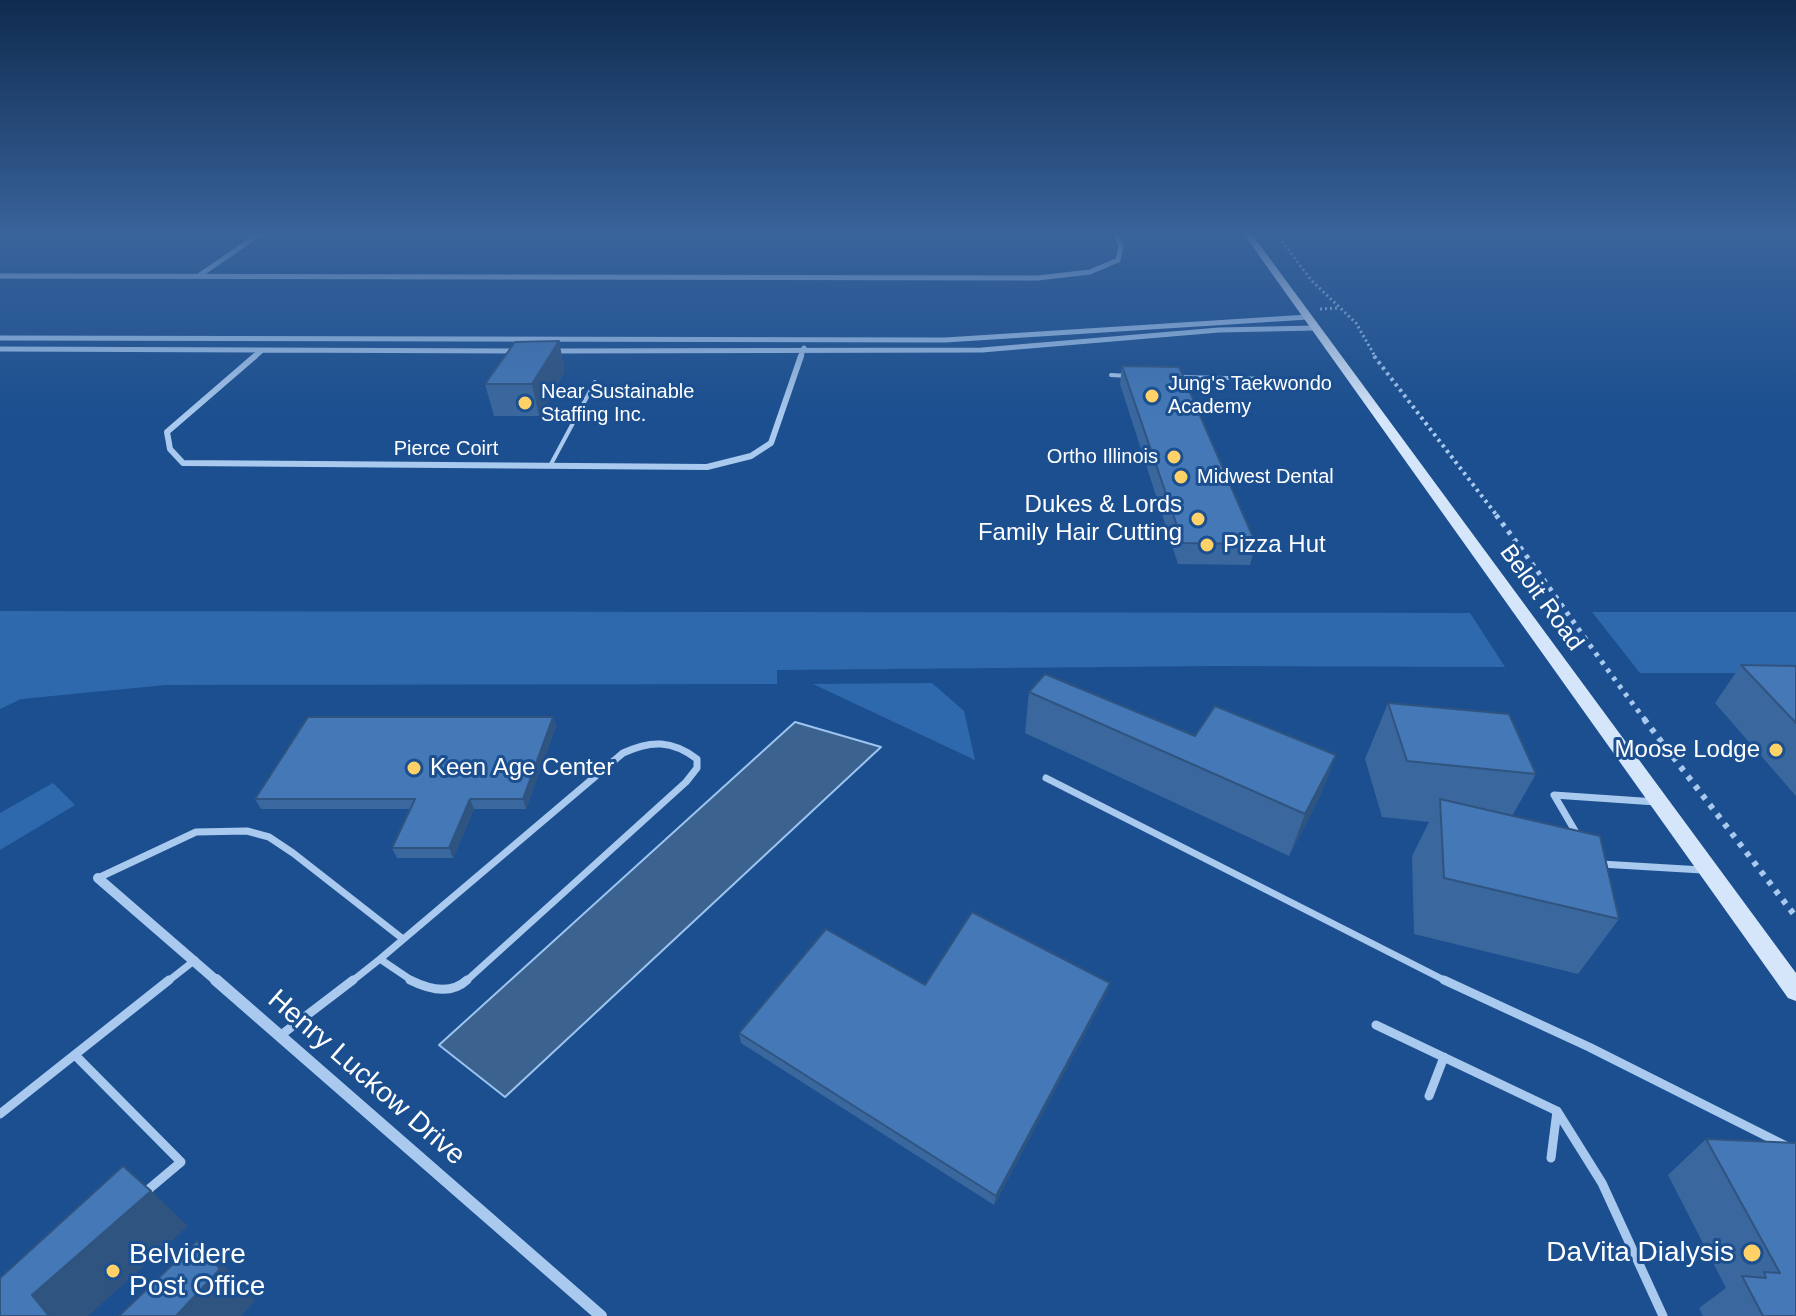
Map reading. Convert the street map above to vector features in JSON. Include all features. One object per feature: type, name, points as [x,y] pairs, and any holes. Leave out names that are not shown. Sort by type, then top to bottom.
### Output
[{"type":"main road","name":"Beloit Road","points":[[1291,294],[1796,991]]},
{"type":"street","points":[[0,338],[990,339],[1164,325],[1312,323]]},
{"type":"street","points":[[552,351],[982,350],[1312,323]]},
{"type":"street","name":"Pierce Coirt","points":[[273,340],[167,432],[170,449],[183,463],[707,467],[751,456],[771,443],[807,340]]},
{"type":"street","points":[[0,349],[520,351]]},
{"type":"street","name":"Henry Luckow Drive","points":[[98,878],[601,1316]]},
{"type":"lane","points":[[1111,375],[1143,376]]},
{"type":"lane","points":[[1175,377],[1276,379]]},
{"type":"lane","points":[[550,466],[595,382]]},
{"type":"lane","points":[[281,1035],[379,959],[623,753],[642,744],[656,742],[682,746],[697,759],[697,768],[686,782],[462,985],[449,991],[429,989],[403,978],[379,959]]},
{"type":"lane","points":[[1046,778],[1423,971],[1589,1047],[1796,1151]]},
{"type":"lane","points":[[1585,850],[1554,795],[1659,802]]},
{"type":"lane","points":[[98,878],[196,832],[247,831],[269,837],[293,853],[403,939]]},
{"type":"lane","points":[[1593,863],[1709,870]]},
{"type":"lane","points":[[0,1114],[195,960]]},
{"type":"lane","points":[[1376,1025],[1557,1111],[1602,1183],[1663,1316]]},
{"type":"lane","points":[[75,1055],[181,1162],[133,1202]]},
{"type":"lane","points":[[1429,1096],[1444,1057]]},
{"type":"lane","points":[[1551,1158],[1557,1111]]},
{"type":"path","points":[[1325,294],[1351,317],[1371,342],[1371,352],[1557,595],[1582,638],[1796,917]]},
{"type":"shaded area","points":[[0,611],[1470,613],[1505,667],[777,670],[777,684],[166,685],[21,699],[0,709]]},
{"type":"shaded area","points":[[1592,612],[1796,612],[1796,673],[1640,673]]},
{"type":"shaded area","points":[[932,683],[964,711],[975,760],[813,684]]},
{"type":"shaded area","points":[[795,722],[881,747],[505,1097],[439,1045]]},
{"type":"shaded area","points":[[53,783],[75,805],[0,850],[0,813]]},
{"type":"building","points":[[559,341],[532,384],[485,384],[515,342]]},
{"type":"building","points":[[1122,366],[1179,367],[1256,544],[1183,543]]},
{"type":"building","points":[[1741,665],[1796,666],[1796,723]]},
{"type":"building","points":[[1045,674],[1195,736],[1215,706],[1336,755],[1305,814],[1029,692]]},
{"type":"building","points":[[1388,703],[1509,714],[1536,774],[1407,761]]},
{"type":"building","name":"Keen Age Center","points":[[308,717],[553,717],[523,799],[470,799],[449,848],[392,848],[415,799],[255,799]]},
{"type":"building","points":[[1440,799],[1600,836],[1619,919],[1444,878]]},
{"type":"building","points":[[972,912],[1110,983],[996,1196],[739,1033],[826,929],[925,985]]},
{"type":"building","points":[[1706,1139],[1796,1143],[1796,1316],[1763,1316],[1742,1276],[1766,1278],[1764,1272],[1780,1273]]},
{"type":"building","points":[[123,1166],[151,1191],[32,1295],[49,1316],[0,1316],[0,1278]]},
{"type":"building","points":[[197,1241],[220,1269],[176,1316],[119,1316]]},
{"type":"place","name":"Jung's Taekwondo Academy","points":[[1152,396]]},
{"type":"place","name":"Near Sustainable Staffing Inc.","points":[[525,403]]},
{"type":"place","name":"Ortho Illinois","points":[[1174,457]]},
{"type":"place","name":"Midwest Dental","points":[[1181,477]]},
{"type":"place","name":"Dukes & Lords Family Hair Cutting","points":[[1198,519]]},
{"type":"place","name":"Pizza Hut","points":[[1207,545]]},
{"type":"place","name":"Moose Lodge","points":[[1776,750]]},
{"type":"place","name":"Keen Age Center","points":[[414,768]]},
{"type":"place","name":"DaVita Dialysis","points":[[1752,1253]]},
{"type":"place","name":"Belvidere Post Office","points":[[113,1271]]}]
